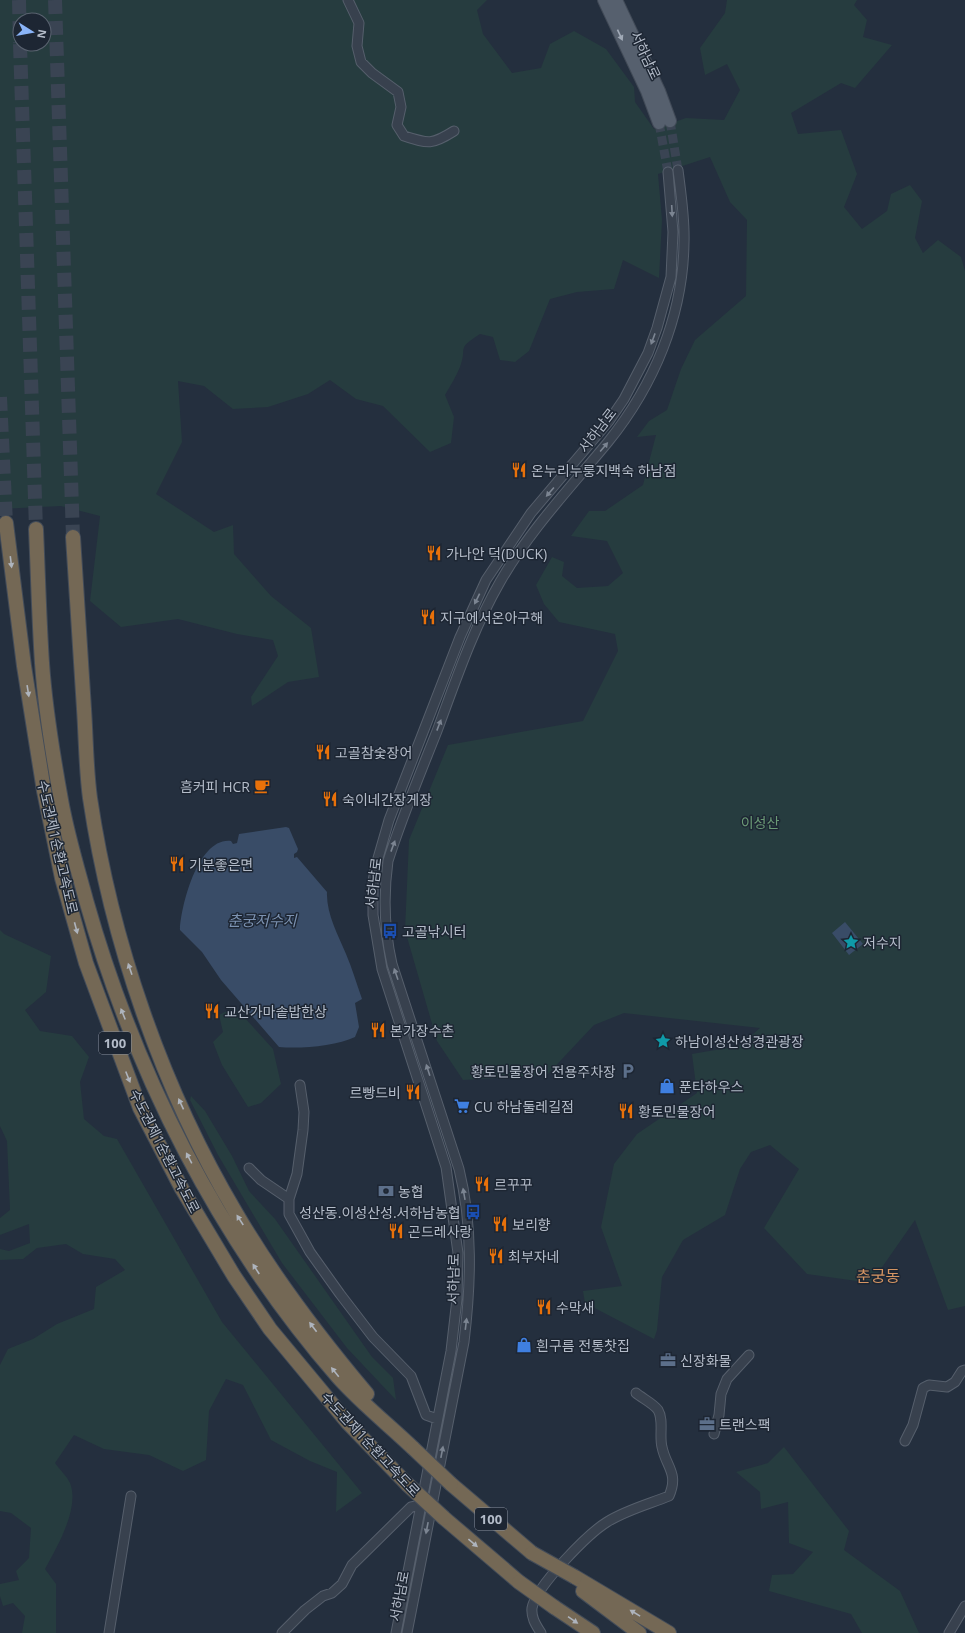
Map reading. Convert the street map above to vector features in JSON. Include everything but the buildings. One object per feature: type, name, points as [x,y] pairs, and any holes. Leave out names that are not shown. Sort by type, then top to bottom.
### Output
[{"type":"highway","name":"수도권제1순환고속도로","points":[[6,523],[24,666],[44,791],[62,878],[86,963],[140,1108],[182,1189],[234,1276],[270,1329],[348,1423],[406,1484],[444,1518],[519,1582],[593,1633]]},
{"type":"highway","name":"수도권제1순환고속도로","points":[[36,529],[42,665],[61,801],[97,938],[118,1001],[153,1088],[191,1162],[234,1236],[267,1286],[340,1379],[451,1484],[532,1553],[573,1580],[639,1633]]},
{"type":"highway","name":"수도권제1순환고속도로","points":[[73,537],[90,796],[104,872],[128,964],[164,1067],[201,1147],[236,1213],[281,1284],[346,1369],[413,1448]]},
{"type":"highway","points":[[573,1580],[669,1633]]},
{"type":"main road","name":"서하남로","points":[[604,0],[647,91],[664,122],[659,91],[616,0]]},
{"type":"street","points":[[348,0],[359,23],[357,46],[362,62],[372,73],[398,92],[401,106],[397,125],[404,136],[423,142],[436,142],[454,131]]},
{"type":"street","name":"서하남로","points":[[407,1633],[464,1342],[469,1300],[469,1242],[466,1202],[459,1169],[392,964],[388,947],[384,910],[388,861],[476,628],[496,590],[509,567],[530,537],[610,440],[648,382],[661,355],[672,323],[682,271],[684,229],[678,170]]},
{"type":"street","name":"서하남로","points":[[396,1633],[451,1351],[457,1299],[457,1237],[446,1167],[382,969],[373,915],[373,881],[389,820],[454,652],[486,580],[532,513],[610,420],[624,399],[648,353],[657,328],[671,277],[673,232],[668,172]]},
{"type":"street","points":[[300,1084],[304,1112],[303,1130],[297,1174],[289,1199],[289,1214],[310,1252],[340,1294],[373,1337],[411,1376],[426,1416],[437,1419]]},
{"type":"street","points":[[248,1168],[266,1184],[289,1199]]},
{"type":"street","points":[[714,1434],[719,1416],[722,1394],[727,1379],[749,1355]]},
{"type":"street","points":[[905,1441],[913,1425],[923,1388],[929,1385],[947,1387],[955,1382],[962,1370],[965,1370]]},
{"type":"street","points":[[541,1633],[533,1620],[532,1608],[537,1596],[547,1581],[587,1539],[607,1522],[633,1509],[669,1496],[673,1488],[672,1470],[662,1448],[659,1414],[657,1408],[636,1393]]},
{"type":"street","points":[[109,1633],[131,1496]]},
{"type":"street","points":[[282,1633],[305,1610],[323,1596],[332,1593],[342,1584],[352,1565],[411,1507],[420,1505]]},
{"type":"street","points":[[949,1633],[965,1606]]},
{"type":"green space","name":"이성산","points":[[0,0],[487,0],[477,10],[483,34],[512,73],[541,68],[550,44],[574,31],[606,49],[634,87],[635,102],[654,129],[686,118],[724,120],[740,90],[727,64],[705,75],[700,48],[725,13],[727,0],[857,0],[854,5],[867,20],[863,37],[892,45],[855,88],[841,83],[791,113],[798,134],[841,130],[857,174],[844,207],[862,229],[887,211],[891,194],[910,185],[922,201],[915,238],[923,253],[938,240],[961,257],[965,271],[965,1306],[948,1310],[915,1220],[871,1283],[807,1274],[764,1228],[799,1169],[770,1145],[751,1152],[740,1169],[725,1215],[683,1240],[662,1277],[657,1330],[654,1339],[585,1303],[583,1291],[622,1286],[601,1227],[614,1164],[637,1134],[697,1093],[692,1054],[739,1046],[760,1028],[624,1013],[594,1025],[547,1075],[463,1080],[437,1041],[405,930],[409,840],[448,745],[583,721],[618,651],[615,634],[559,622],[544,604],[536,585],[552,557],[564,562],[562,576],[577,588],[608,586],[623,573],[607,541],[571,536],[589,511],[605,511],[643,485],[656,435],[637,437],[649,421],[667,410],[681,369],[695,340],[746,296],[747,220],[730,202],[710,157],[658,174],[662,220],[659,278],[623,260],[614,289],[577,292],[550,299],[529,351],[515,362],[500,360],[493,337],[480,334],[467,343],[458,371],[445,395],[454,417],[451,443],[430,452],[383,406],[356,399],[330,380],[308,394],[268,407],[233,409],[204,386],[178,381],[182,442],[156,494],[214,532],[233,525],[234,554],[271,596],[311,628],[319,677],[288,682],[252,706],[251,697],[278,656],[273,640],[237,634],[178,619],[121,627],[90,601],[100,516],[61,506],[0,509]]},
{"type":"green space","points":[[0,930],[4,934],[51,956],[46,992],[25,1010],[40,1031],[72,1036],[89,1057],[80,1082],[84,1119],[104,1136],[117,1139],[222,1322],[362,1493],[336,1512],[337,1472],[310,1461],[271,1440],[243,1385],[226,1379],[209,1411],[206,1460],[183,1471],[149,1455],[104,1449],[74,1435],[55,1463],[70,1483],[72,1504],[70,1515],[61,1539],[45,1569],[56,1584],[56,1633],[22,1633],[25,1616],[13,1603],[3,1606],[0,1596],[0,1584],[19,1580],[16,1571],[29,1558],[31,1528],[11,1513],[0,1511],[0,1365],[8,1349],[33,1339],[57,1324],[94,1309],[96,1287],[125,1270],[115,1259],[83,1254],[66,1244],[37,1248],[23,1259],[0,1260],[0,1249],[9,1251],[30,1243],[29,1224],[0,1235],[0,1218],[10,1210],[7,1141],[0,1126]]},
{"type":"green space","points":[[235,1007],[273,1049],[281,1084],[261,1103],[248,1107],[222,1065],[213,1042],[223,1032],[219,1015]]},
{"type":"green space","points":[[191,1096],[205,1111],[232,1156],[249,1191],[275,1219],[372,1357],[393,1378],[396,1400],[347,1348],[282,1263],[218,1155],[190,1100]]},
{"type":"green space","points":[[784,1447],[849,1531],[844,1550],[900,1591],[919,1633],[862,1633],[851,1614],[769,1591],[772,1575],[793,1574],[813,1552],[789,1543],[788,1502],[761,1509],[760,1492],[736,1472],[768,1463]]},
{"type":"water","name":"춘궁저수지","points":[[286,827],[289,828],[298,849],[294,854],[294,858],[297,857],[327,892],[330,916],[350,964],[362,999],[355,1003],[359,1027],[355,1037],[338,1043],[297,1048],[279,1047],[221,980],[202,952],[180,930],[188,890],[201,861],[209,850],[219,843],[231,841],[233,844],[237,843],[239,834]]},
{"type":"water","points":[[845,922],[863,944],[849,955],[832,933]]},
{"type":"tunnel","points":[[19,0],[19,12]]},
{"type":"tunnel","points":[[55,0],[73,537]]},
{"type":"tunnel","points":[[20,52],[36,529]]},
{"type":"tunnel","points":[[670,121],[678,170]]},
{"type":"tunnel","points":[[659,123],[668,172]]},
{"type":"tunnel","points":[[0,397],[6,523]]},
{"type":"place","name":"온누리누룽지백숙 하남점","points":[[519,470]]},
{"type":"place","name":"가나안 덕(DUCK)","points":[[434,553]]},
{"type":"place","name":"지구에서온아구해","points":[[428,617]]},
{"type":"place","name":"고골참숯장어","points":[[323,752]]},
{"type":"place","name":"흠커피 HCR","points":[[262,786]]},
{"type":"place","name":"숙이네간장게장","points":[[330,799]]},
{"type":"place","name":"기분좋은면","points":[[177,864]]},
{"type":"place","name":"고골낚시터","points":[[390,931]]},
{"type":"place","name":"저수지","points":[[851,942]]},
{"type":"place","name":"교산가마솥밥한상","points":[[212,1011]]},
{"type":"place","name":"본가장수촌","points":[[378,1030]]},
{"type":"place","name":"하남이성산성경관광장","points":[[663,1041]]},
{"type":"place","name":"황토민물장어 전용주차장","points":[[628,1071]]},
{"type":"place","name":"푼타하우스","points":[[667,1086]]},
{"type":"place","name":"르빵드비","points":[[413,1092]]},
{"type":"place","name":"CU 하남둘레길점","points":[[462,1106]]},
{"type":"place","name":"황토민물장어","points":[[626,1111]]},
{"type":"place","name":"르꾸꾸","points":[[482,1184]]},
{"type":"place","name":"농협","points":[[386,1191]]},
{"type":"place","name":"성산동.이성산성.서하남농협","points":[[473,1212]]},
{"type":"place","name":"보리향","points":[[500,1224]]},
{"type":"place","name":"곤드레사랑","points":[[396,1231]]},
{"type":"place","name":"최부자네","points":[[496,1256]]},
{"type":"place","name":"수막새","points":[[544,1307]]},
{"type":"place","name":"흰구름 전통찻집","points":[[524,1345]]},
{"type":"place","name":"신장화물","points":[[668,1360]]},
{"type":"place","name":"트랜스팩","points":[[707,1424]]},
{"type":"district","name":"춘궁동","points":[[878,1276]]}]
